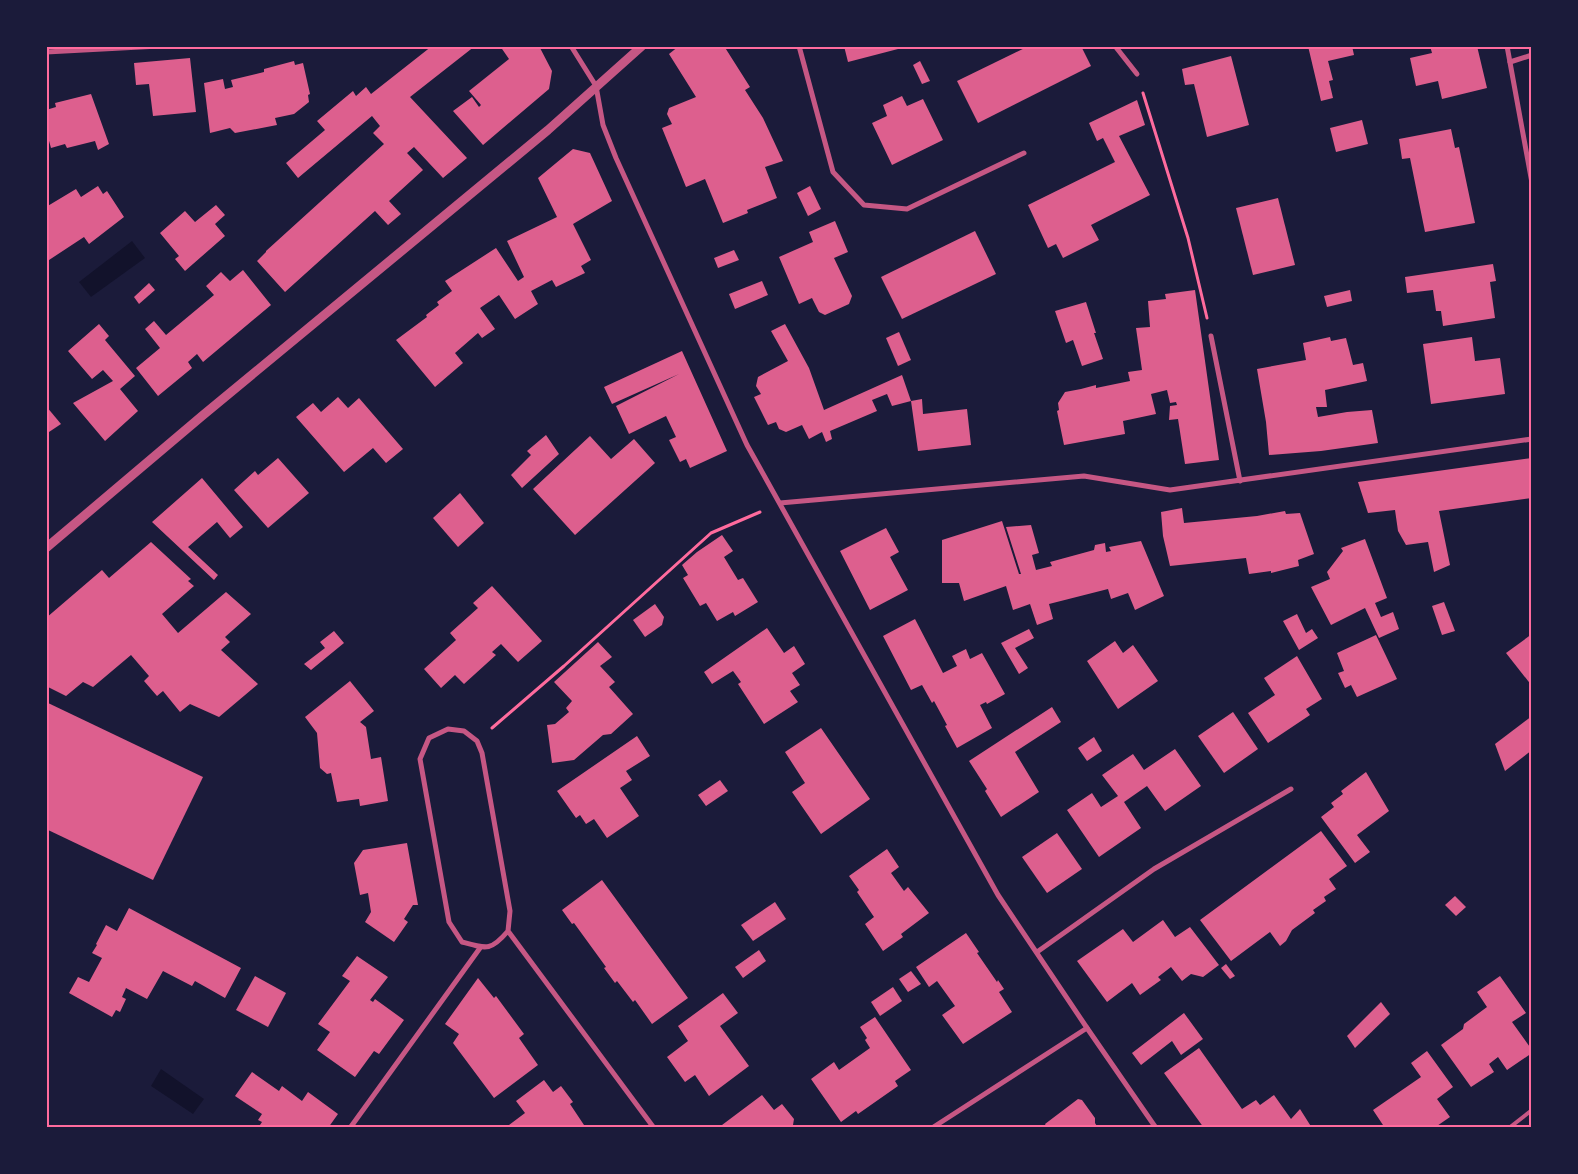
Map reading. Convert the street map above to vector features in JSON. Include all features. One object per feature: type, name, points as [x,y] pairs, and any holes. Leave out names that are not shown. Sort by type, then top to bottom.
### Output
[{"type":"street","points":[[46,52],[159,46]]},
{"type":"street","points":[[571,46],[596,86],[603,125],[616,158],[746,445],[998,895],[1156,1128]]},
{"type":"street","points":[[46,548],[209,410],[548,130],[642,46]]},
{"type":"street","points":[[799,46],[833,172],[864,205],[907,209],[1024,153]]},
{"type":"street","points":[[1115,46],[1137,74]]},
{"type":"street","points":[[1507,46],[1532,183]]},
{"type":"street","points":[[1510,62],[1532,54]]},
{"type":"street","points":[[1211,336],[1240,481]]},
{"type":"street","points":[[780,503],[1084,476],[1170,490],[1532,439]]},
{"type":"street","points":[[448,729],[464,731],[477,741],[482,753],[510,911],[508,931],[496,945],[480,948],[462,942],[449,922],[420,758],[429,738],[448,729]]},
{"type":"street","points":[[1037,952],[1154,869],[1291,789]]},
{"type":"street","points":[[508,931],[654,1128]]},
{"type":"street","points":[[350,1128],[480,948]]},
{"type":"street","points":[[932,1128],[1087,1028]]},
{"type":"lane","points":[[1509,1128],[1532,1110]]},
{"type":"path","points":[[1137,74],[1188,238],[1211,336]]},
{"type":"path","points":[[477,741],[564,666],[711,532],[780,503]]},
{"type":"shaded area","points":[[132,241],[145,258],[91,297],[79,282]]},
{"type":"shaded area","points":[[161,1069],[204,1099],[193,1114],[151,1086]]},
{"type":"building","points":[[432,46],[475,46],[410,97],[467,158],[443,178],[414,147],[407,153],[423,170],[389,201],[401,214],[388,225],[375,211],[285,292],[257,261],[384,144],[373,133],[380,126],[372,116],[298,178],[286,163],[325,130],[317,121],[353,91],[356,96],[366,87],[371,94]]},
{"type":"building","points":[[500,46],[539,46],[552,71],[549,89],[483,145],[453,111],[472,97],[479,107],[481,105],[469,91],[509,59]]},
{"type":"building","points":[[679,46],[724,46],[750,87],[745,90],[763,118],[783,161],[765,167],[777,198],[747,210],[748,213],[723,223],[705,179],[686,187],[662,128],[672,124],[667,114],[669,108],[696,97],[669,54]]},
{"type":"building","points":[[844,46],[898,46],[898,49],[848,62]]},
{"type":"building","points":[[1029,46],[1081,46],[1091,66],[978,123],[957,81]]},
{"type":"building","points":[[1308,46],[1352,46],[1354,55],[1328,61],[1333,80],[1329,81],[1333,98],[1321,101]]},
{"type":"building","points":[[1430,46],[1477,46],[1487,88],[1442,99],[1438,81],[1416,86],[1410,58],[1432,53]]},
{"type":"building","points":[[1231,56],[1249,125],[1207,137],[1194,84],[1185,85],[1182,69]]},
{"type":"building","points":[[190,58],[196,112],[153,116],[149,84],[136,85],[134,63]]},
{"type":"building","points":[[294,61],[295,65],[303,63],[310,94],[308,95],[309,102],[294,114],[275,118],[277,125],[235,133],[230,128],[210,133],[204,83],[223,79],[225,89],[233,87],[231,80],[264,72],[264,69]]},
{"type":"building","points":[[920,61],[930,81],[922,84],[913,65]]},
{"type":"building","points":[[91,94],[109,144],[98,150],[95,141],[67,148],[65,144],[51,148],[46,130],[46,110],[56,107],[55,103]]},
{"type":"building","points":[[902,96],[907,106],[923,99],[943,140],[892,165],[872,123],[887,116],[883,105]]},
{"type":"building","points":[[1137,100],[1145,125],[1119,136],[1150,195],[1091,225],[1099,240],[1063,258],[1056,244],[1048,248],[1028,205],[1115,162],[1103,138],[1097,141],[1089,123]]},
{"type":"building","points":[[1362,120],[1368,144],[1336,152],[1330,128]]},
{"type":"building","points":[[1451,129],[1455,148],[1459,147],[1475,223],[1425,232],[1410,158],[1402,159],[1399,139]]},
{"type":"building","points":[[573,149],[590,153],[612,201],[573,224],[591,260],[581,266],[585,273],[556,287],[552,280],[531,291],[538,304],[515,319],[499,295],[480,308],[495,329],[482,338],[478,333],[455,353],[463,363],[435,387],[396,340],[427,317],[426,315],[439,305],[437,302],[452,291],[445,281],[496,248],[518,281],[524,277],[507,241],[557,217],[538,178]]},
{"type":"building","points":[[98,186],[103,194],[107,191],[124,217],[89,244],[84,237],[46,262],[46,207],[76,189],[81,197]]},
{"type":"building","points":[[810,186],[821,209],[808,216],[797,193]]},
{"type":"building","points":[[1278,198],[1295,265],[1253,275],[1236,208]]},
{"type":"building","points":[[216,205],[225,215],[215,224],[225,236],[185,271],[175,259],[179,256],[160,233],[185,211],[195,222]]},
{"type":"building","points":[[835,221],[848,252],[834,258],[852,296],[849,304],[825,315],[819,312],[812,298],[799,304],[779,257],[813,242],[809,232]]},
{"type":"building","points":[[975,231],[996,274],[902,319],[881,277]]},
{"type":"building","points":[[734,250],[739,260],[718,268],[714,258]]},
{"type":"building","points":[[1493,264],[1496,281],[1490,282],[1495,318],[1443,326],[1441,311],[1436,311],[1433,290],[1407,293],[1405,277]]},
{"type":"building","points":[[243,270],[271,305],[203,362],[197,354],[188,362],[192,368],[158,396],[136,368],[160,348],[145,329],[154,321],[166,335],[214,295],[206,286],[221,272],[230,281]]},
{"type":"building","points":[[762,281],[768,295],[735,309],[729,294]]},
{"type":"building","points":[[149,283],[155,290],[139,304],[134,297]]},
{"type":"building","points":[[1195,290],[1219,460],[1185,464],[1178,419],[1169,420],[1170,406],[1177,405],[1176,402],[1170,403],[1167,390],[1151,394],[1156,414],[1123,421],[1125,434],[1064,445],[1057,411],[1059,410],[1058,403],[1065,392],[1096,385],[1096,388],[1130,381],[1128,372],[1142,370],[1136,328],[1150,327],[1148,301],[1166,299],[1165,294]]},
{"type":"building","points":[[1350,290],[1352,301],[1327,307],[1324,296]]},
{"type":"building","points":[[1086,302],[1103,359],[1082,366],[1073,340],[1066,343],[1055,311]]},
{"type":"building","points":[[99,324],[109,336],[105,340],[135,376],[120,389],[138,411],[105,441],[73,403],[113,381],[103,370],[92,379],[68,351]]},
{"type":"building","points":[[785,324],[809,368],[824,410],[902,375],[911,401],[892,406],[887,394],[872,400],[877,411],[830,431],[832,439],[826,442],[822,432],[809,439],[802,425],[786,432],[779,429],[776,422],[768,425],[754,397],[761,394],[756,386],[758,377],[788,361],[771,331]]},
{"type":"building","points":[[899,332],[911,360],[898,366],[886,338]]},
{"type":"building","points":[[1330,337],[1331,341],[1346,338],[1353,365],[1363,363],[1367,381],[1325,390],[1327,407],[1316,407],[1318,417],[1372,410],[1378,443],[1321,451],[1269,455],[1266,422],[1257,369],[1306,360],[1303,343]]},
{"type":"building","points":[[1472,337],[1475,361],[1500,358],[1505,394],[1431,404],[1423,344]]},
{"type":"building","points":[[682,351],[727,451],[690,468],[686,459],[680,462],[669,440],[676,437],[666,416],[629,434],[616,406],[679,374],[612,404],[604,387]]},
{"type":"building","points":[[338,397],[348,408],[359,398],[403,449],[386,463],[373,448],[344,472],[296,417],[313,403],[321,412]]},
{"type":"building","points":[[922,399],[923,414],[967,409],[971,445],[918,451],[911,401]]},
{"type":"building","points":[[46,406],[61,424],[46,434]]},
{"type":"building","points":[[546,435],[559,454],[522,488],[511,475],[531,455],[527,451]]},
{"type":"building","points":[[590,436],[611,459],[634,439],[655,463],[575,535],[533,489]]},
{"type":"building","points":[[278,458],[309,493],[268,528],[234,490],[255,471],[258,475]]},
{"type":"building","points":[[1532,458],[1532,498],[1439,511],[1450,565],[1434,572],[1428,542],[1406,545],[1398,531],[1395,510],[1368,513],[1358,482]]},
{"type":"building","points":[[202,478],[243,527],[230,538],[217,522],[188,547],[218,575],[214,580],[152,522]]},
{"type":"building","points":[[460,493],[484,523],[458,547],[433,518]]},
{"type":"building","points":[[1182,508],[1184,523],[1257,516],[1285,511],[1286,514],[1300,513],[1314,554],[1298,560],[1299,566],[1271,573],[1271,571],[1249,574],[1246,558],[1170,566],[1163,536],[1161,512]]},
{"type":"building","points":[[1002,521],[1019,574],[1021,574],[1006,527],[1031,525],[1039,553],[1032,555],[1036,570],[1052,566],[1050,562],[1094,550],[1095,545],[1105,543],[1106,552],[1111,551],[1109,547],[1141,541],[1164,596],[1135,610],[1128,593],[1111,599],[1108,589],[1049,604],[1053,619],[1037,625],[1030,604],[1013,610],[1006,586],[964,601],[959,583],[942,583],[942,540]]},
{"type":"building","points":[[886,528],[899,552],[890,557],[908,590],[870,610],[840,551]]},
{"type":"building","points":[[722,535],[733,551],[724,557],[738,580],[743,578],[758,602],[735,616],[733,612],[717,621],[706,603],[700,606],[683,578],[688,575],[682,565]]},
{"type":"building","points":[[1365,539],[1387,598],[1375,603],[1381,617],[1393,612],[1399,629],[1379,638],[1365,608],[1331,625],[1311,587],[1330,579],[1327,572],[1343,551],[1341,548]]},
{"type":"building","points":[[151,542],[191,579],[188,581],[194,586],[162,614],[178,633],[226,592],[251,614],[225,637],[230,642],[221,650],[258,684],[219,717],[190,704],[180,712],[163,691],[157,696],[144,681],[149,676],[131,655],[93,687],[83,682],[66,696],[46,686],[46,618],[102,570],[109,578]]},
{"type":"building","points":[[492,586],[542,641],[518,662],[501,644],[492,652],[496,655],[464,684],[455,675],[441,688],[424,669],[456,640],[450,633],[478,608],[473,603]]},
{"type":"building","points":[[1444,602],[1455,631],[1442,635],[1432,606]]},
{"type":"building","points":[[655,604],[664,617],[662,625],[645,637],[633,620]]},
{"type":"building","points":[[1297,614],[1306,633],[1312,629],[1318,638],[1299,650],[1283,621]]},
{"type":"building","points":[[915,619],[943,673],[957,666],[952,656],[966,649],[970,659],[982,653],[1005,694],[987,704],[986,702],[980,705],[992,728],[957,748],[934,701],[932,703],[922,685],[911,690],[883,636]]},
{"type":"building","points":[[767,628],[784,653],[794,646],[805,664],[792,673],[800,685],[790,691],[798,702],[764,724],[738,684],[741,682],[733,671],[712,684],[704,672]]},
{"type":"building","points":[[1029,629],[1034,638],[1015,648],[1028,668],[1019,674],[1001,643]]},
{"type":"building","points":[[334,631],[344,643],[311,670],[304,664],[325,648],[320,642]]},
{"type":"building","points":[[1532,634],[1532,686],[1506,653]]},
{"type":"building","points":[[1376,635],[1397,679],[1357,697],[1351,685],[1345,688],[1338,673],[1344,671],[1337,653]]},
{"type":"building","points":[[1115,641],[1123,653],[1133,645],[1158,681],[1118,709],[1087,661]]},
{"type":"building","points":[[598,642],[612,657],[600,666],[615,682],[609,687],[633,714],[611,734],[603,735],[574,760],[552,763],[547,725],[555,724],[569,712],[566,708],[572,701],[554,682]]},
{"type":"building","points":[[1297,656],[1322,699],[1306,709],[1310,715],[1268,743],[1248,713],[1275,695],[1264,678]]},
{"type":"building","points":[[350,681],[374,711],[360,722],[366,727],[371,759],[381,757],[388,801],[360,806],[359,799],[337,802],[331,773],[327,774],[320,768],[317,733],[305,717]]},
{"type":"building","points":[[46,702],[203,777],[153,880],[46,829]]},
{"type":"building","points":[[1052,707],[1061,722],[1015,752],[1039,792],[1001,817],[985,791],[987,789],[969,761]]},
{"type":"building","points":[[1233,712],[1258,749],[1224,773],[1198,736]]},
{"type":"building","points":[[1532,716],[1532,750],[1505,771],[1495,744]]},
{"type":"building","points":[[821,728],[870,799],[821,834],[792,792],[805,783],[785,752]]},
{"type":"building","points":[[637,736],[650,756],[626,771],[632,780],[620,788],[639,816],[607,838],[594,819],[586,824],[580,815],[576,818],[557,791]]},
{"type":"building","points":[[1094,737],[1102,751],[1087,761],[1078,748]]},
{"type":"building","points":[[1175,749],[1201,786],[1165,811],[1147,786],[1124,802],[1141,828],[1099,857],[1067,810],[1092,793],[1101,807],[1118,796],[1102,775],[1133,754],[1144,770]]},
{"type":"building","points":[[1366,772],[1389,811],[1357,835],[1370,852],[1355,863],[1321,817],[1334,807],[1331,803],[1343,794],[1341,791]]},
{"type":"building","points":[[720,780],[728,791],[706,806],[698,795]]},
{"type":"building","points":[[1321,831],[1347,866],[1329,879],[1336,889],[1324,897],[1326,901],[1313,910],[1315,913],[1292,930],[1286,941],[1280,946],[1270,932],[1231,961],[1200,920]]},
{"type":"building","points":[[1057,833],[1082,869],[1047,893],[1022,857]]},
{"type":"building","points":[[407,843],[418,905],[413,905],[404,919],[408,922],[394,942],[365,922],[371,912],[368,893],[360,895],[354,863],[363,850]]},
{"type":"building","points":[[887,849],[899,867],[891,873],[904,891],[908,887],[929,913],[901,934],[903,937],[883,951],[865,924],[874,917],[849,876]]},
{"type":"building","points":[[602,880],[688,998],[652,1024],[635,1000],[633,1002],[617,981],[615,983],[604,968],[606,967],[574,923],[572,924],[562,910]]},
{"type":"building","points":[[1455,896],[1466,907],[1456,916],[1445,905]]},
{"type":"building","points":[[775,902],[786,919],[753,941],[741,925]]},
{"type":"building","points":[[129,908],[241,968],[225,998],[195,981],[192,986],[163,971],[147,999],[126,988],[122,997],[126,999],[120,1012],[116,1010],[112,1017],[69,993],[78,977],[89,982],[102,958],[92,953],[106,925],[117,931]]},
{"type":"building","points":[[1163,920],[1175,937],[1190,927],[1219,965],[1203,977],[1191,974],[1182,981],[1171,967],[1158,977],[1161,980],[1140,995],[1132,983],[1107,1002],[1077,961],[1123,929],[1133,942]]},
{"type":"building","points":[[966,933],[979,952],[977,953],[1004,989],[999,992],[1012,1012],[963,1044],[942,1015],[955,1006],[937,981],[929,987],[916,967]]},
{"type":"building","points":[[759,950],[766,961],[743,978],[735,967]]},
{"type":"building","points":[[357,956],[388,977],[370,1000],[373,1002],[375,999],[404,1020],[379,1054],[374,1051],[355,1077],[317,1050],[330,1032],[318,1024],[350,981],[342,976]]},
{"type":"building","points":[[1226,964],[1235,976],[1230,979],[1221,968]]},
{"type":"building","points":[[911,971],[921,984],[908,992],[899,979]]},
{"type":"building","points":[[255,976],[286,993],[268,1027],[236,1010]]},
{"type":"building","points":[[1500,976],[1526,1013],[1512,1022],[1532,1050],[1532,1053],[1507,1070],[1498,1057],[1489,1064],[1494,1072],[1471,1087],[1441,1045],[1463,1029],[1464,1024],[1487,1007],[1477,992]]},
{"type":"building","points":[[478,978],[494,998],[496,996],[524,1034],[519,1038],[538,1065],[494,1098],[453,1043],[459,1034],[445,1024]]},
{"type":"building","points":[[893,987],[902,1001],[880,1016],[871,1002]]},
{"type":"building","points":[[723,993],[738,1013],[720,1026],[749,1066],[709,1096],[695,1075],[685,1082],[667,1057],[688,1041],[678,1026]]},
{"type":"building","points":[[1381,1002],[1390,1014],[1355,1048],[1347,1036]]},
{"type":"building","points":[[1184,1013],[1203,1039],[1181,1055],[1172,1041],[1141,1065],[1132,1053]]},
{"type":"building","points":[[875,1017],[911,1070],[895,1081],[898,1086],[858,1114],[856,1111],[841,1122],[811,1079],[834,1062],[839,1070],[870,1048],[865,1040],[867,1038],[860,1027]]},
{"type":"building","points":[[1199,1048],[1242,1109],[1256,1100],[1260,1105],[1274,1095],[1291,1119],[1300,1109],[1312,1128],[1204,1128],[1164,1073]]},
{"type":"building","points":[[1427,1051],[1453,1087],[1437,1099],[1450,1117],[1434,1128],[1411,1128],[1410,1126],[1408,1128],[1385,1128],[1373,1110],[1421,1077],[1411,1063]]},
{"type":"building","points":[[252,1072],[279,1091],[282,1086],[302,1101],[308,1092],[338,1114],[328,1128],[258,1128],[262,1122],[258,1120],[262,1114],[235,1096]]},
{"type":"building","points":[[544,1080],[553,1092],[561,1086],[573,1102],[570,1104],[586,1128],[505,1128],[525,1113],[516,1101]]},
{"type":"building","points":[[762,1095],[774,1110],[782,1104],[794,1119],[793,1125],[788,1128],[718,1128]]},
{"type":"building","points":[[1078,1099],[1082,1100],[1095,1118],[1098,1128],[1047,1128],[1045,1124]]}]
